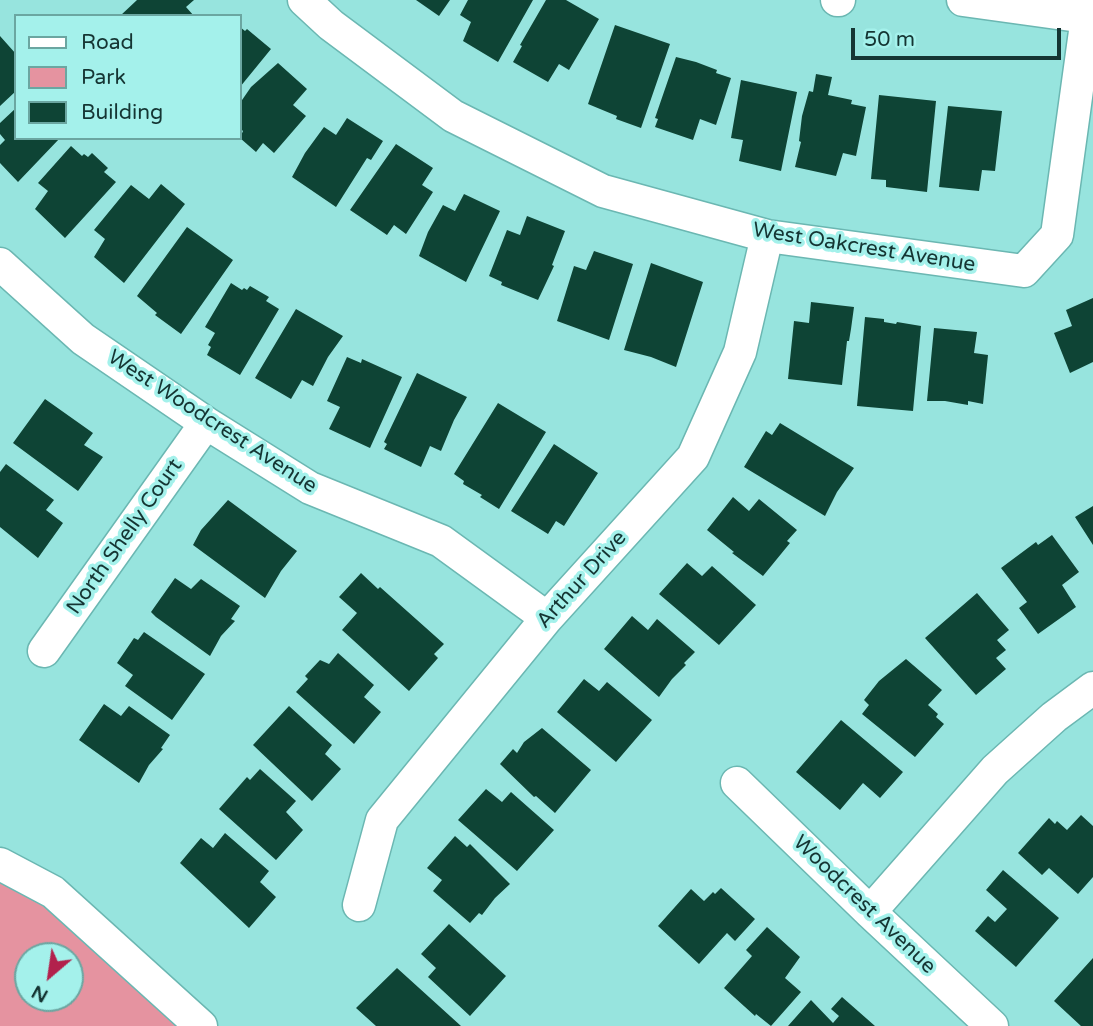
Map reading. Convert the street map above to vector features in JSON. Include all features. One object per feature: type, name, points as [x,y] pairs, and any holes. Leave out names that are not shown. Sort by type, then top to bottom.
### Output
[{"type":"street","name":"West Oakcrest Avenue","points":[[304,0],[331,25],[453,116],[603,191],[767,236],[1024,271],[1057,235],[1089,10]]},
{"type":"street","points":[[963,0],[1089,10]]},
{"type":"street","name":"Arthur Drive","points":[[359,905],[382,820],[547,618],[693,457],[740,352],[767,236]]},
{"type":"street","name":"West Woodcrest Avenue","points":[[0,264],[83,339],[206,423],[310,488],[441,541],[547,618]]},
{"type":"street","name":"North Shelly Court","points":[[44,651],[206,423]]},
{"type":"street","points":[[870,912],[995,771],[1054,717],[1093,688]]},
{"type":"street","name":"Woodcrest Avenue","points":[[737,783],[992,1026]]},
{"type":"street","points":[[0,864],[53,892],[201,1026]]},
{"type":"green space","points":[[0,860],[182,1026],[0,1026]]},
{"type":"building","points":[[137,0],[194,0],[186,7],[192,14],[122,14]]},
{"type":"building","points":[[416,0],[450,0],[439,16]]},
{"type":"building","points":[[468,0],[533,0],[498,62],[463,41],[471,22],[460,15]]},
{"type":"building","points":[[546,0],[566,0],[599,19],[569,70],[559,64],[548,82],[513,62]]},
{"type":"building","points":[[615,25],[670,44],[641,128],[616,119],[617,116],[588,104]]},
{"type":"building","points":[[242,29],[245,31],[247,29],[271,49],[242,85]]},
{"type":"building","points":[[0,36],[14,52],[14,93],[0,106]]},
{"type":"building","points":[[676,57],[717,70],[716,73],[731,78],[716,125],[700,119],[693,140],[655,127],[658,119],[655,118]]},
{"type":"building","points":[[278,63],[307,89],[293,105],[306,116],[274,153],[263,143],[256,152],[242,140],[242,100],[251,87]]},
{"type":"building","points":[[816,74],[832,77],[828,95],[852,100],[851,104],[866,107],[856,156],[843,153],[836,176],[795,167],[801,142],[802,116],[809,91],[813,92]]},
{"type":"building","points":[[741,80],[797,92],[781,171],[739,161],[743,140],[731,138]]},
{"type":"building","points":[[879,95],[936,101],[927,192],[886,187],[886,180],[871,179]]},
{"type":"building","points":[[948,106],[1002,111],[995,171],[982,170],[979,191],[939,187]]},
{"type":"building","points":[[14,110],[14,140],[58,140],[18,182],[0,163],[0,145],[5,140],[0,134],[0,123]]},
{"type":"building","points":[[347,118],[383,141],[371,160],[367,158],[336,207],[292,177],[324,127],[336,135]]},
{"type":"building","points":[[396,144],[433,168],[422,185],[433,192],[406,234],[394,225],[387,235],[350,210]]},
{"type":"building","points":[[71,146],[82,156],[84,154],[88,157],[92,153],[108,168],[104,172],[116,182],[65,238],[35,209],[48,191],[38,183]]},
{"type":"building","points":[[161,184],[185,204],[124,283],[94,257],[105,239],[94,230],[131,185],[149,199]]},
{"type":"building","points":[[464,194],[500,211],[466,282],[419,256],[443,205],[455,211]]},
{"type":"building","points":[[527,216],[565,231],[552,265],[554,266],[538,300],[501,285],[502,282],[489,276],[507,230],[520,235]]},
{"type":"building","points":[[187,227],[233,260],[181,334],[155,315],[157,313],[137,296]]},
{"type":"building","points":[[594,251],[633,264],[609,340],[557,321],[574,266],[586,270]]},
{"type":"building","points":[[651,263],[703,282],[676,367],[624,350]]},
{"type":"building","points":[[231,283],[242,290],[247,290],[250,286],[269,297],[266,301],[279,309],[240,375],[207,355],[211,347],[208,345],[215,333],[205,327]]},
{"type":"building","points":[[1093,298],[1093,362],[1070,373],[1054,333],[1072,326],[1066,310]]},
{"type":"building","points":[[811,302],[854,307],[842,385],[788,379],[794,321],[809,323]]},
{"type":"building","points":[[296,309],[343,336],[313,386],[302,380],[291,399],[255,378]]},
{"type":"building","points":[[865,317],[921,326],[913,411],[857,406]]},
{"type":"building","points":[[934,328],[977,332],[974,353],[988,355],[983,404],[968,401],[968,405],[927,401]]},
{"type":"building","points":[[347,357],[361,363],[362,359],[402,377],[370,448],[329,429],[340,407],[327,401]]},
{"type":"building","points":[[417,373],[467,397],[441,451],[430,446],[421,467],[384,449],[387,444],[384,442]]},
{"type":"building","points":[[45,399],[93,433],[84,445],[103,457],[78,491],[13,443]]},
{"type":"building","points":[[498,403],[546,432],[499,509],[463,484],[464,481],[454,474]]},
{"type":"building","points":[[780,423],[854,468],[837,492],[825,516],[744,467],[766,431],[772,435]]},
{"type":"building","points":[[554,444],[598,473],[564,526],[556,521],[548,534],[511,511]]},
{"type":"building","points":[[6,464],[54,500],[46,510],[63,523],[38,558],[0,527],[0,472]]},
{"type":"building","points":[[733,497],[749,511],[759,499],[797,530],[763,576],[707,530]]},
{"type":"building","points":[[228,500],[297,551],[265,598],[193,545],[201,530]]},
{"type":"building","points":[[1093,506],[1093,545],[1075,517]]},
{"type":"building","points":[[1052,535],[1079,572],[1062,585],[1076,607],[1038,634],[1019,608],[1027,602],[1001,568],[1036,542],[1038,545]]},
{"type":"building","points":[[687,563],[702,576],[712,566],[756,605],[719,645],[659,594]]},
{"type":"building","points":[[361,573],[444,644],[434,654],[438,658],[409,691],[342,630],[357,613],[339,597]]},
{"type":"building","points":[[175,578],[191,589],[201,579],[240,606],[231,619],[235,621],[221,636],[210,656],[151,612]]},
{"type":"building","points":[[977,593],[1009,630],[997,640],[1006,650],[996,658],[1006,669],[976,695],[925,638]]},
{"type":"building","points":[[632,616],[648,630],[657,619],[695,652],[659,697],[604,649]]},
{"type":"building","points":[[144,632],[205,674],[172,720],[125,686],[133,675],[117,663],[134,638],[138,640]]},
{"type":"building","points":[[338,653],[374,685],[364,697],[381,712],[354,744],[296,692],[308,679],[305,676],[320,660],[329,664]]},
{"type":"building","points":[[906,659],[942,690],[928,705],[944,724],[915,757],[862,714],[869,705],[864,700],[879,681]]},
{"type":"building","points":[[584,679],[599,691],[607,682],[652,720],[616,762],[557,712]]},
{"type":"building","points":[[104,704],[121,716],[129,706],[170,735],[139,783],[79,740]]},
{"type":"building","points":[[289,706],[332,745],[325,754],[341,769],[312,801],[253,745]]},
{"type":"building","points":[[841,720],[903,772],[880,798],[863,783],[840,810],[796,772]]},
{"type":"building","points":[[542,728],[591,770],[555,813],[500,764],[513,749],[517,753],[524,742]]},
{"type":"building","points":[[260,769],[296,801],[286,812],[303,830],[276,860],[219,809],[247,777],[250,780]]},
{"type":"building","points":[[486,789],[502,802],[511,792],[554,830],[517,871],[458,820]]},
{"type":"building","points":[[1081,815],[1093,826],[1093,877],[1078,894],[1049,868],[1042,875],[1018,853],[1049,818],[1067,830]]},
{"type":"building","points":[[225,833],[269,871],[260,882],[276,897],[249,928],[180,863],[201,838],[213,848]]},
{"type":"building","points":[[455,836],[467,847],[470,844],[510,884],[482,915],[479,913],[470,923],[433,891],[442,880],[427,868]]},
{"type":"building","points":[[1003,870],[1059,918],[1016,967],[975,931],[988,916],[995,922],[1007,909],[986,890]]},
{"type":"building","points":[[721,888],[755,919],[735,941],[727,933],[699,964],[658,926],[691,889],[704,901]]},
{"type":"building","points":[[449,924],[506,976],[470,1016],[428,977],[436,968],[421,954]]},
{"type":"building","points":[[767,927],[800,957],[785,978],[801,992],[771,1026],[756,1014],[755,1016],[724,988],[752,956],[746,950]]},
{"type":"building","points":[[1093,958],[1093,1026],[1081,1026],[1054,1001]]},
{"type":"building","points":[[397,968],[461,1026],[376,1026],[356,1008]]},
{"type":"building","points":[[842,997],[875,1026],[788,1026],[811,1000],[833,1023],[839,1016],[831,1009]]}]
